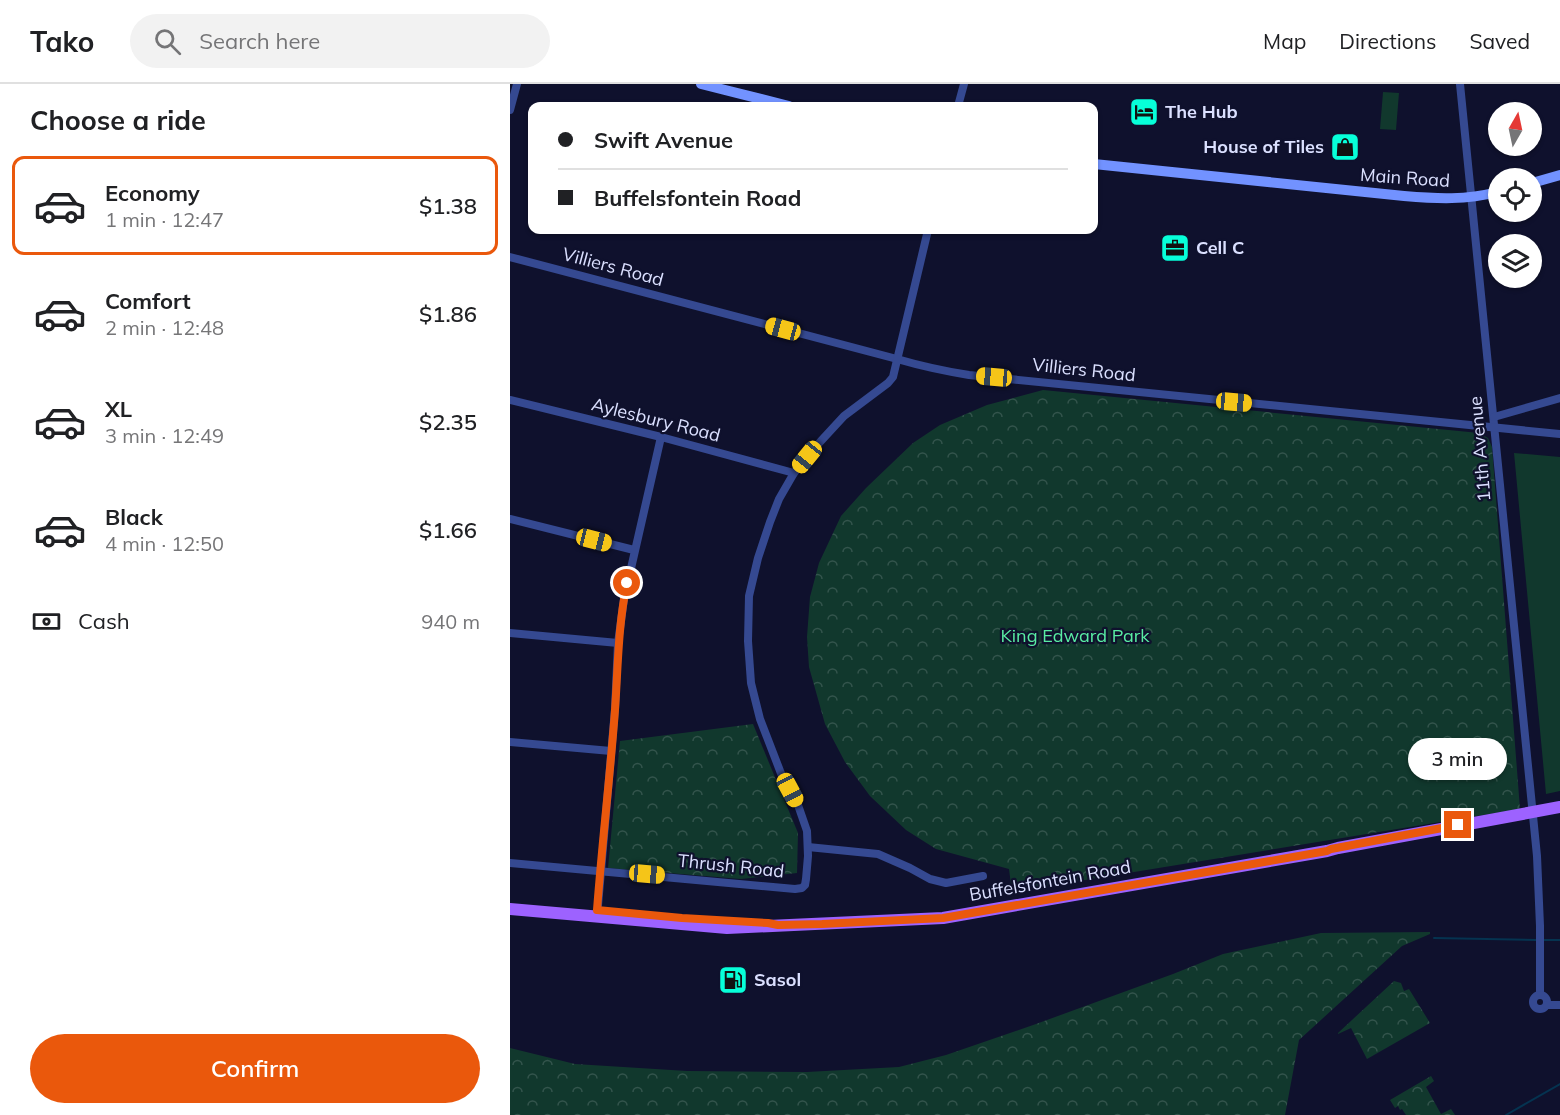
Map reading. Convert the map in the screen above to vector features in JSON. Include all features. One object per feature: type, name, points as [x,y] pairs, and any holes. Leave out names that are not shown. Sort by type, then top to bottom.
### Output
[{"type":"main road","points":[[700,84],[773,102]]},
{"type":"main road","name":"Main Road","points":[[1098,164],[1404,196],[1446,199],[1472,198],[1488,194]]},
{"type":"main road","points":[[1542,180],[1560,175]]},
{"type":"main road","name":"Buffelsfontein Road","points":[[510,901],[597,914],[726,928],[943,918],[1327,851],[1343,853],[1533,816],[1560,807]]},
{"type":"main road","name":"Buffelsfontein Road","points":[[1533,816],[1560,815]]},
{"type":"main road","name":"Buffelsfontein Road","points":[[510,909],[597,914]]},
{"type":"street","points":[[510,110],[517,84]]},
{"type":"street","points":[[959,102],[964,84]]},
{"type":"street","name":"11th Avenue","points":[[1460,84],[1538,856],[1540,995],[1534,999],[1534,1006],[1542,1009],[1547,1005],[1560,1005]]},
{"type":"street","points":[[927,234],[891,381],[844,416],[794,473],[779,499],[758,558],[749,596],[748,641],[751,683],[760,719],[807,831],[808,848],[878,854],[930,879],[946,883],[983,876]]},
{"type":"street","name":"Villiers Road","points":[[510,257],[922,367],[969,375],[1560,434]]},
{"type":"street","points":[[1494,417],[1560,398]]},
{"type":"street","name":"Aylesbury Road","points":[[510,400],[794,473]]},
{"type":"street","points":[[597,914],[615,709],[618,643],[634,550],[661,437]]},
{"type":"street","points":[[510,519],[634,550]]},
{"type":"street","points":[[510,633],[618,643]]},
{"type":"street","points":[[510,742],[611,751]]},
{"type":"street","name":"Thrush Road","points":[[510,862],[795,889],[805,885],[808,848]]},
{"type":"green space","points":[[1383,92],[1399,93],[1396,130],[1380,129]]},
{"type":"green space","name":"King Edward Park","points":[[1043,390],[1479,433],[1488,438],[1492,447],[1520,809],[1012,892],[1009,869],[936,849],[906,830],[870,796],[845,762],[825,724],[809,667],[807,637],[810,597],[819,563],[841,516],[866,488],[913,443],[940,425],[987,405]]},
{"type":"green space","points":[[1514,453],[1560,457],[1560,791],[1546,794]]},
{"type":"green space","points":[[753,724],[798,833],[797,873],[741,879],[608,868],[620,741]]},
{"type":"green space","points":[[1430,932],[1402,946],[1299,1040],[1285,1115],[510,1115],[510,1048],[575,1064],[687,1071],[807,1072],[899,1067],[946,1055],[1036,1024],[1223,954],[1321,933]]},
{"type":"green space","points":[[1394,981],[1401,983],[1404,991],[1409,989],[1430,1023],[1367,1059],[1351,1028],[1338,1033]]},
{"type":"green space","points":[[1431,1076],[1434,1081],[1426,1087],[1441,1114],[1451,1109],[1455,1115],[1406,1115],[1398,1106],[1395,1108],[1390,1100]]},
{"type":"waterway","points":[[1434,938],[1536,940]]},
{"type":"waterway","points":[[1542,940],[1560,940]]},
{"type":"waterway","points":[[1506,1115],[1560,1084]]},
{"type":"place","name":"The Hub","points":[[1144,112]]},
{"type":"place","name":"House of Tiles","points":[[1345,147]]},
{"type":"place","name":"Cell C","points":[[1175,248]]},
{"type":"place","name":"Sasol","points":[[733,980]]},
{"type":"route","points":[[627,583],[618,643],[615,709],[597,910],[778,925],[943,918],[1327,851],[1458,825]]}]
